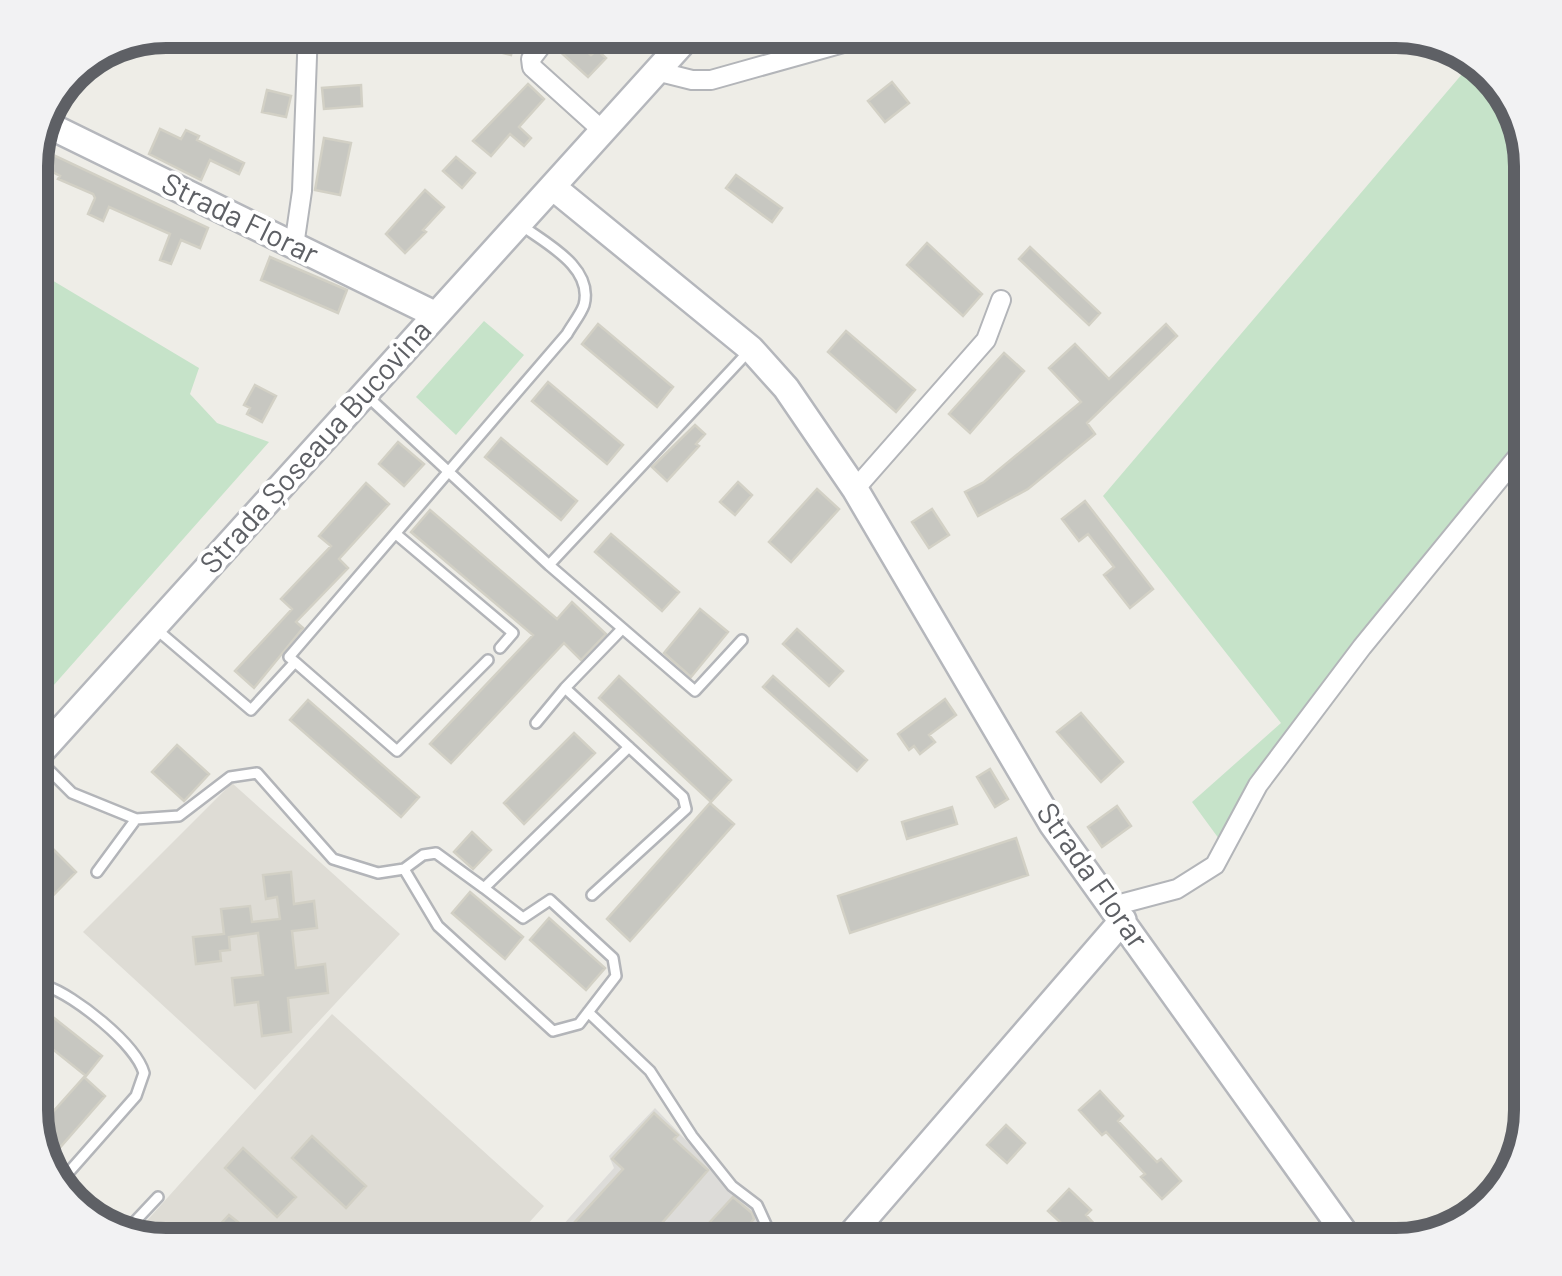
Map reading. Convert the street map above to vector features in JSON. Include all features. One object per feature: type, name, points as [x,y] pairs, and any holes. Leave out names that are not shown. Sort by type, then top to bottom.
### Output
[{"type":"street","points":[[294,246],[303,174],[307,48]]},
{"type":"street","points":[[539,48],[530,59],[532,67],[604,132]]},
{"type":"street","name":"Strada Șoseaua Bucovina","points":[[48,744],[679,48]]},
{"type":"street","points":[[660,72],[711,80],[826,48]]},
{"type":"street","name":"Strada Florar","points":[[54,128],[434,314]]},
{"type":"street","name":"Strada Florar","points":[[554,188],[751,349],[786,388],[855,489],[1052,824],[1341,1228]]},
{"type":"street","points":[[855,489],[986,340],[1001,300]]},
{"type":"street","points":[[856,1228],[1118,913],[1177,889],[1215,866],[1258,786],[1362,647],[1514,461]]},
{"type":"lane","points":[[488,660],[397,751],[289,656],[567,334],[584,306],[584,288],[572,264],[521,226]]},
{"type":"lane","points":[[548,565],[751,349]]},
{"type":"lane","points":[[364,393],[548,565],[694,691],[742,640]]},
{"type":"lane","points":[[396,534],[512,633],[500,648]]},
{"type":"lane","points":[[154,628],[250,710],[295,662]]},
{"type":"lane","points":[[536,723],[621,630]]},
{"type":"lane","points":[[566,688],[683,797],[686,809],[592,896]]},
{"type":"lane","points":[[484,888],[628,748]]},
{"type":"lane","points":[[48,772],[72,792],[136,819],[179,816],[230,777],[258,773],[333,859],[378,872],[404,869],[423,855],[436,853],[523,918],[550,900],[613,958],[616,976],[579,1024],[553,1031],[438,926],[404,869]]},
{"type":"lane","points":[[96,872],[136,819]]},
{"type":"lane","points":[[48,987],[65,992],[133,1052],[144,1073],[136,1096],[67,1175]]},
{"type":"lane","points":[[588,1012],[650,1071],[692,1136],[732,1186],[757,1205],[767,1228]]},
{"type":"lane","points":[[133,1223],[158,1197]]},
{"type":"shaded area","points":[[232,783],[400,934],[255,1090],[83,932]]},
{"type":"shaded area","points":[[332,1014],[544,1206],[524,1228],[142,1226]]},
{"type":"shaded area","points":[[655,1108],[766,1228],[560,1228],[614,1168],[609,1156]]},
{"type":"green space","points":[[1465,70],[1474,77],[1495,100],[1512,143],[1514,451],[1407,582],[1222,843],[1192,802],[1281,723],[1103,496]]},
{"type":"green space","points":[[48,278],[199,368],[190,394],[217,423],[269,442],[48,692]]},
{"type":"green space","points":[[484,321],[524,355],[456,435],[416,397]]},
{"type":"building","points":[[483,48],[513,48],[511,55]]},
{"type":"building","points":[[556,48],[583,48],[591,55],[597,50],[606,58],[588,77]]},
{"type":"building","points":[[892,82],[909,103],[885,122],[868,101]]},
{"type":"building","points":[[528,84],[544,99],[519,127],[531,138],[524,146],[510,134],[491,156],[473,141]]},
{"type":"building","points":[[361,85],[362,106],[324,109],[322,88]]},
{"type":"building","points":[[267,90],[291,96],[286,117],[262,112]]},
{"type":"building","points":[[160,129],[181,139],[186,130],[199,136],[197,140],[244,163],[239,174],[210,160],[201,180],[149,154]]},
{"type":"building","points":[[324,138],[351,143],[340,195],[315,190]]},
{"type":"building","points":[[49,150],[208,228],[200,248],[181,240],[171,264],[160,260],[170,234],[109,207],[103,221],[88,214],[93,194],[58,179],[60,176],[48,170]]},
{"type":"building","points":[[456,157],[475,173],[462,188],[443,171]]},
{"type":"building","points":[[736,175],[782,208],[772,222],[726,188]]},
{"type":"building","points":[[425,190],[444,207],[405,253],[386,234]]},
{"type":"building","points":[[927,243],[982,294],[963,316],[907,265]]},
{"type":"building","points":[[1030,247],[1100,313],[1089,325],[1019,259]]},
{"type":"building","points":[[270,257],[347,290],[338,313],[261,280]]},
{"type":"building","points":[[598,324],[673,387],[657,407],[582,344]]},
{"type":"building","points":[[1166,324],[1177,336],[1087,423],[1095,434],[1028,489],[978,516],[965,492],[984,482],[1081,402],[1049,368],[1075,344],[1109,379]]},
{"type":"building","points":[[846,331],[915,390],[896,412],[828,352]]},
{"type":"building","points":[[1004,353],[1024,371],[970,433],[949,414]]},
{"type":"building","points":[[548,382],[623,445],[607,464],[532,401]]},
{"type":"building","points":[[255,385],[276,396],[262,422],[247,414],[250,408],[244,405]]},
{"type":"building","points":[[695,425],[705,434],[696,444],[699,446],[667,481],[652,467]]},
{"type":"building","points":[[501,438],[577,501],[561,520],[485,457]]},
{"type":"building","points":[[398,442],[424,464],[404,486],[379,464]]},
{"type":"building","points":[[738,482],[752,495],[735,515],[720,502]]},
{"type":"building","points":[[366,483],[389,504],[339,559],[348,568],[296,622],[303,628],[254,688],[235,671],[292,609],[281,599],[331,546],[319,536]]},
{"type":"building","points":[[817,489],[839,509],[791,562],[769,542]]},
{"type":"building","points":[[1085,501],[1153,589],[1130,608],[1104,575],[1114,567],[1088,534],[1079,541],[1062,519]]},
{"type":"building","points":[[932,509],[949,535],[929,548],[912,522]]},
{"type":"building","points":[[430,510],[557,619],[572,602],[606,634],[581,660],[564,643],[451,763],[430,744],[533,635],[411,532]]},
{"type":"building","points":[[611,534],[679,592],[662,611],[595,552]]},
{"type":"building","points":[[700,609],[728,632],[691,677],[664,653]]},
{"type":"building","points":[[797,629],[843,671],[829,686],[783,644]]},
{"type":"building","points":[[619,676],[731,780],[711,802],[599,698]]},
{"type":"building","points":[[773,676],[867,760],[857,771],[763,687]]},
{"type":"building","points":[[945,699],[956,715],[929,735],[935,742],[920,754],[914,746],[909,750],[898,734]]},
{"type":"building","points":[[308,700],[419,797],[401,817],[290,720]]},
{"type":"building","points":[[1081,713],[1123,762],[1101,782],[1057,732]]},
{"type":"building","points":[[574,733],[595,753],[524,824],[504,803]]},
{"type":"building","points":[[177,745],[209,774],[184,801],[152,772]]},
{"type":"building","points":[[990,769],[1008,799],[995,807],[977,777]]},
{"type":"building","points":[[710,803],[734,824],[630,941],[607,919]]},
{"type":"building","points":[[1117,806],[1131,826],[1102,847],[1088,827]]},
{"type":"building","points":[[952,807],[957,824],[907,839],[902,822]]},
{"type":"building","points":[[472,832],[491,850],[473,869],[454,852]]},
{"type":"building","points":[[1016,838],[1028,875],[850,933],[838,896]]},
{"type":"building","points":[[52,848],[76,872],[48,901],[48,852]]},
{"type":"building","points":[[291,872],[294,904],[314,901],[317,928],[292,931],[296,968],[325,964],[328,993],[288,998],[291,1032],[262,1036],[258,1002],[235,1005],[232,978],[263,975],[258,933],[229,937],[230,950],[220,951],[221,961],[196,964],[193,937],[224,934],[221,909],[250,906],[252,922],[280,919],[277,897],[266,899],[263,875]]},
{"type":"building","points":[[470,892],[523,937],[505,959],[452,913]]},
{"type":"building","points":[[549,918],[605,968],[586,990],[530,940]]},
{"type":"building","points":[[48,1013],[102,1056],[86,1076],[48,1045]]},
{"type":"building","points":[[84,1077],[105,1096],[56,1152],[48,1118]]},
{"type":"building","points":[[1100,1091],[1123,1116],[1118,1121],[1181,1181],[1162,1199],[1106,1132],[1102,1135],[1079,1110]]},
{"type":"building","points":[[654,1113],[678,1135],[674,1139],[708,1170],[658,1228],[569,1228],[623,1169],[612,1159]]},
{"type":"building","points":[[1006,1125],[1025,1143],[1007,1163],[987,1145]]},
{"type":"building","points":[[312,1136],[366,1186],[346,1208],[292,1158]]},
{"type":"building","points":[[243,1148],[296,1197],[277,1217],[225,1168]]},
{"type":"building","points":[[1069,1189],[1091,1210],[1086,1215],[1098,1228],[1066,1228],[1048,1211]]},
{"type":"building","points":[[733,1197],[754,1219],[746,1228],[705,1228]]},
{"type":"building","points":[[229,1215],[245,1228],[217,1228]]}]
